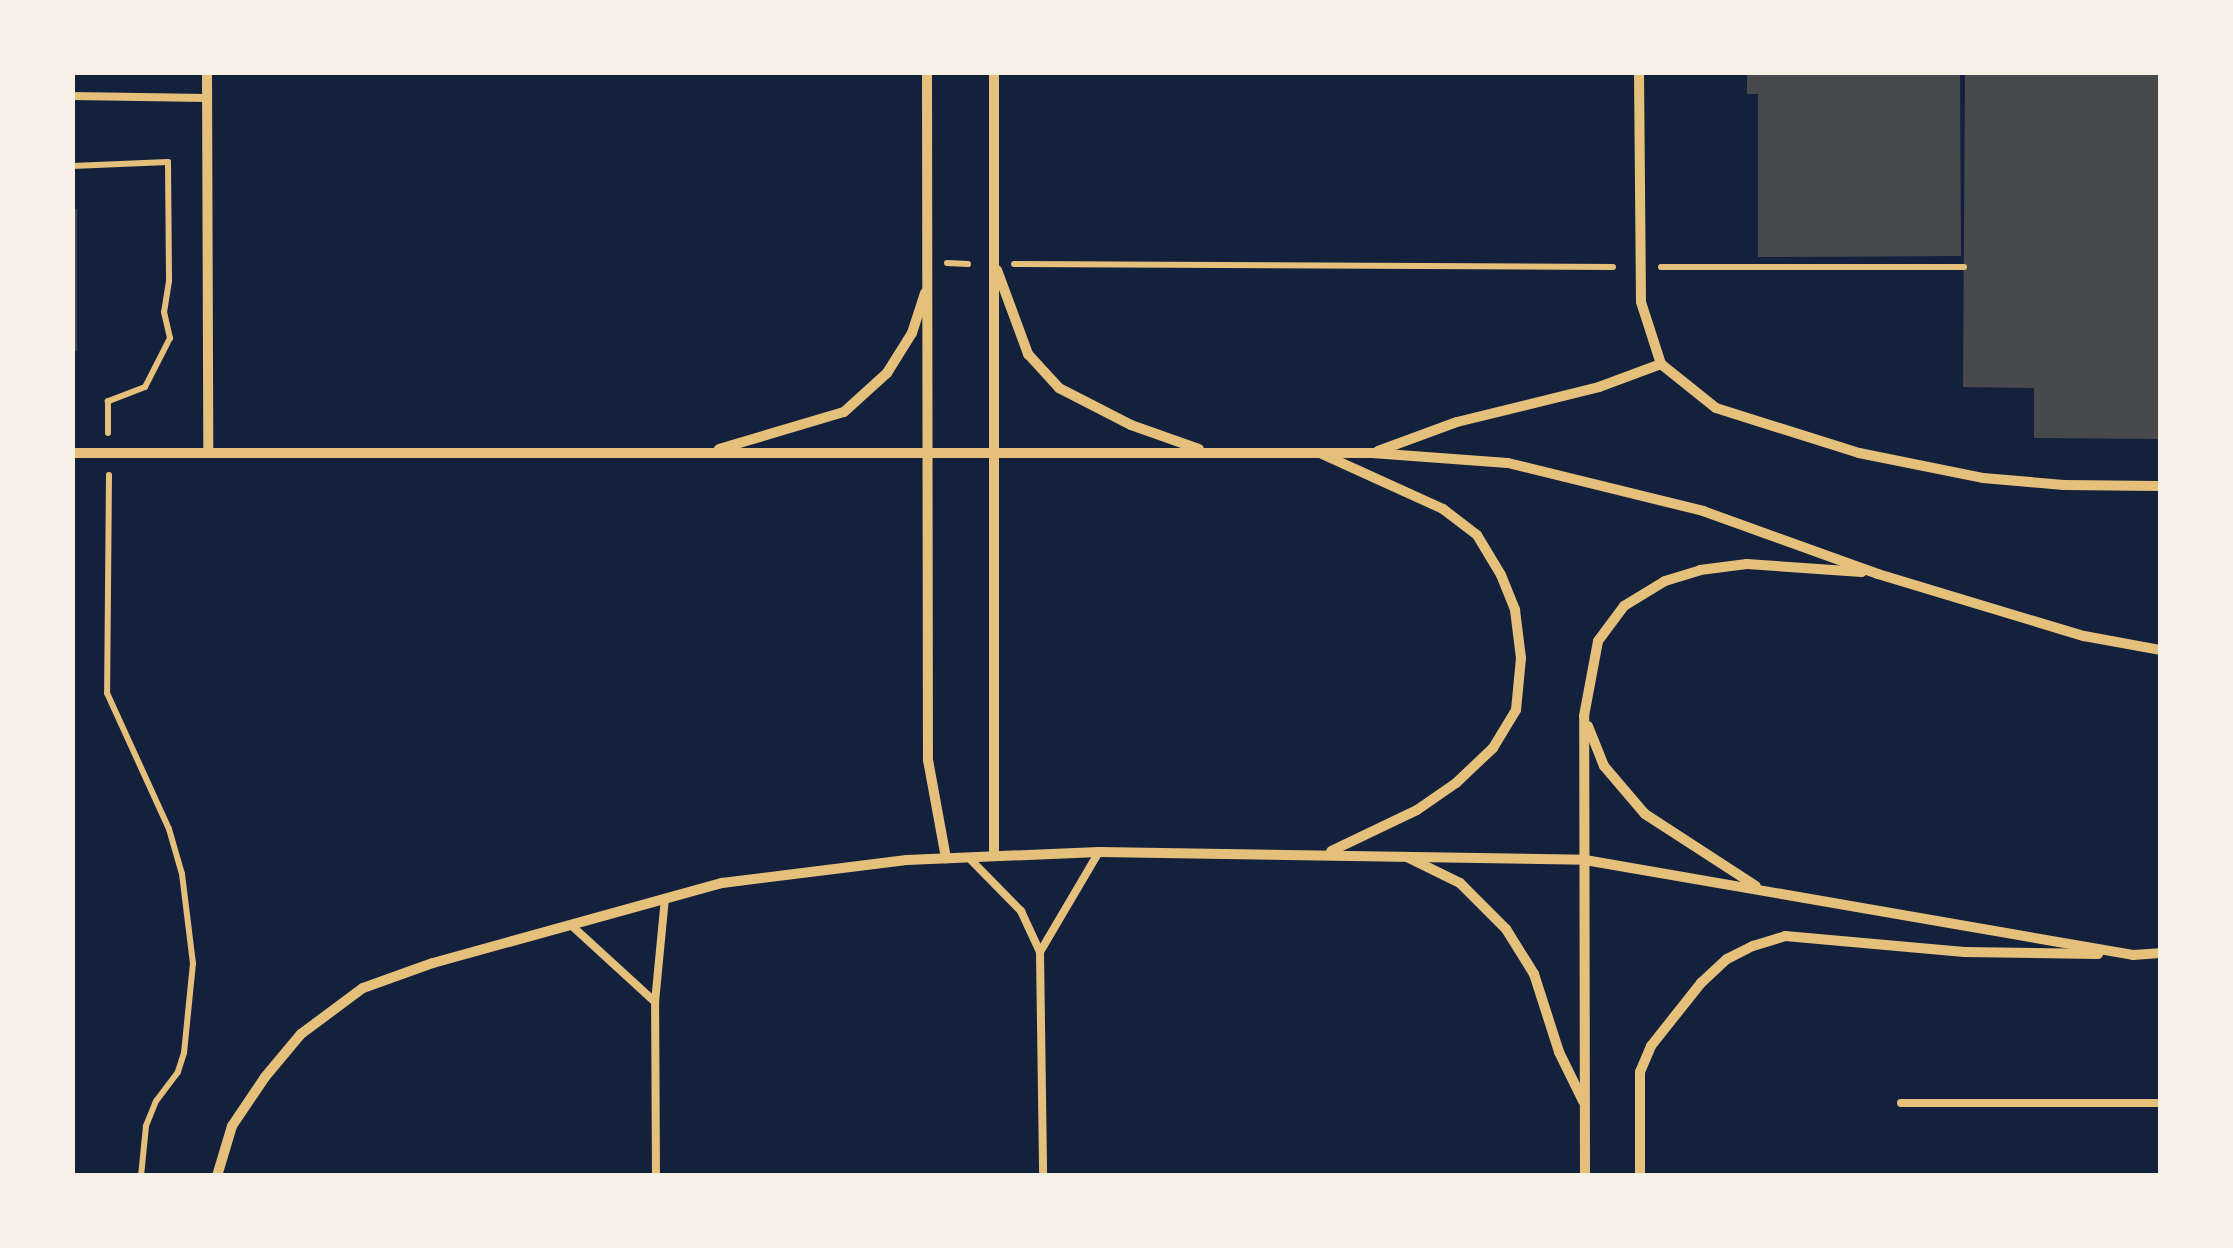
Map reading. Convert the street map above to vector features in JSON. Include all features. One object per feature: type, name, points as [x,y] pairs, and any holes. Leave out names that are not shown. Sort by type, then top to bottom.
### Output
[{"type":"street","points":[[206,72],[208,454]]},
{"type":"street","points":[[927,72],[928,760],[946,858]]},
{"type":"street","points":[[994,72],[994,856]]},
{"type":"street","points":[[1640,72],[1641,302],[1661,364],[1716,408],[1858,453],[1984,478],[2160,486]]},
{"type":"street","points":[[995,264],[1028,354],[1059,388],[1131,425],[1209,453]]},
{"type":"street","points":[[702,454],[844,412],[887,373],[912,333],[928,282]]},
{"type":"street","points":[[1372,453],[1457,422],[1599,387],[1661,364]]},
{"type":"street","points":[[72,453],[1372,453],[1508,463],[1703,511],[1878,574],[2084,636],[2160,650]]},
{"type":"street","points":[[1319,453],[1443,508],[1477,535],[1502,575],[1515,610],[1521,658],[1516,710],[1493,748],[1456,783],[1416,810],[1326,854]]},
{"type":"street","points":[[1585,1176],[1584,716],[1598,642],[1624,606],[1665,581],[1700,570],[1747,564],[1878,574]]},
{"type":"street","points":[[1584,716],[1604,766],[1645,814],[1763,890]]},
{"type":"street","points":[[217,1176],[232,1126],[265,1077],[300,1034],[363,988],[571,924],[722,883],[946,858],[1098,852],[1586,860],[2133,955]]},
{"type":"street","points":[[1402,854],[1460,883],[1506,928],[1534,974],[1560,1052],[1586,1106]]},
{"type":"street","points":[[1640,1176],[1640,1072],[1650,1046],[1701,982],[1727,959],[1753,946],[1785,936],[1964,952],[2160,953]]},
{"type":"lane","points":[[72,96],[206,98]]},
{"type":"lane","points":[[1040,952],[1098,852]]},
{"type":"lane","points":[[968,857],[1021,911],[1040,952],[1043,1176]]},
{"type":"lane","points":[[656,1176],[655,1002],[665,899]]},
{"type":"lane","points":[[571,924],[655,1002]]},
{"type":"lane","points":[[1900,1103],[2160,1103]]},
{"type":"path","points":[[72,166],[168,162],[169,280],[164,312],[170,338],[145,387],[108,400],[107,693],[169,829],[182,874],[193,964],[184,1053],[178,1072],[156,1101],[146,1126],[141,1176]]},
{"type":"path","points":[[940,263],[968,264]]},
{"type":"path","points":[[1012,264],[1613,266]]},
{"type":"path","points":[[1650,266],[1964,267]]},
{"type":"building","points":[[1747,72],[1960,72],[1961,256],[1758,257],[1758,94],[1747,94]]},
{"type":"building","points":[[1965,72],[2160,72],[2160,439],[2034,438],[2034,388],[1963,387]]},
{"type":"building","points":[[72,209],[77,209],[77,351],[72,351]]}]
